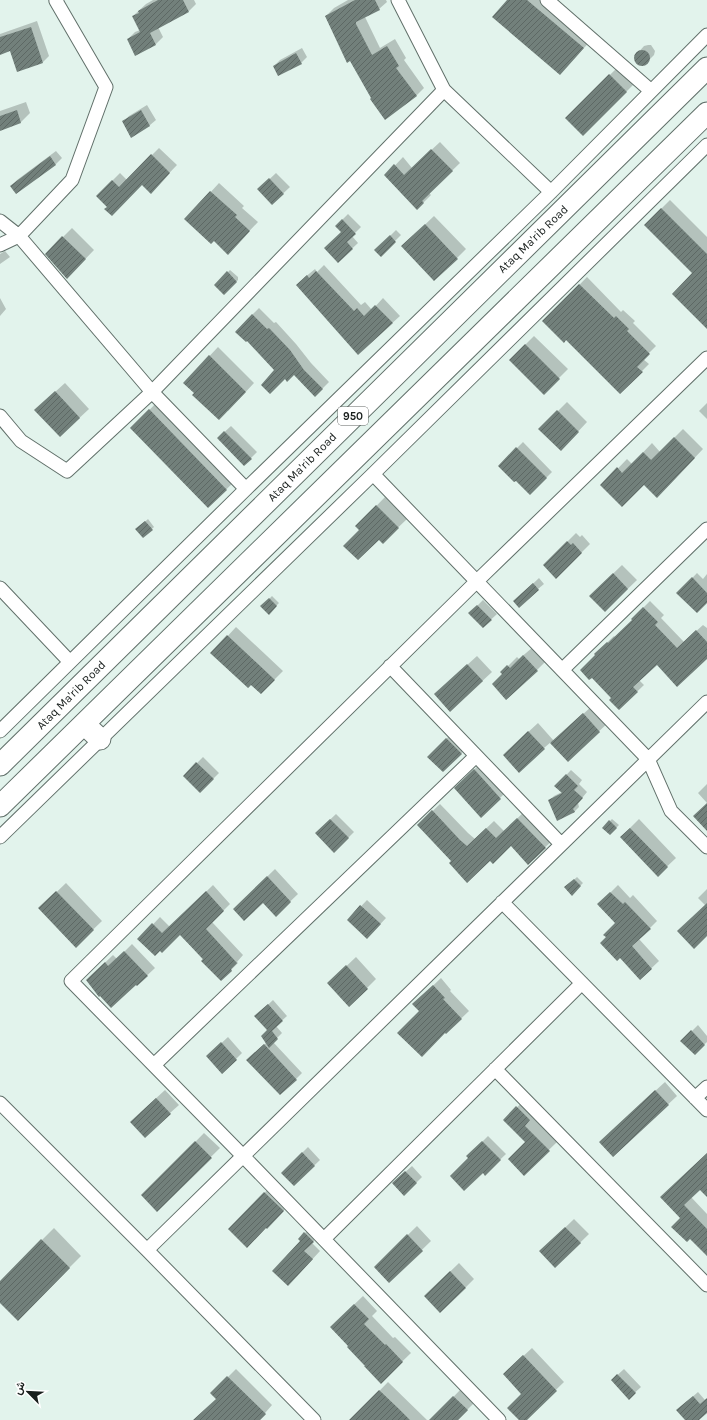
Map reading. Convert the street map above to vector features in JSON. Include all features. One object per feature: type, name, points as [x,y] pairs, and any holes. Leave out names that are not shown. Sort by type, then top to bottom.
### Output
[{"type":"main road","name":"Ataq Ma'rib Road","points":[[4,762],[707,68]]},
{"type":"main road","name":"950","points":[[0,806],[707,113]]},
{"type":"main road","points":[[84,724],[100,739]]},
{"type":"main road","points":[[4,762],[30,777]]},
{"type":"street","points":[[0,245],[19,236],[72,180],[106,87],[56,0]]},
{"type":"street","points":[[398,0],[444,90],[551,192]]},
{"type":"street","points":[[547,0],[650,90]]},
{"type":"street","points":[[0,731],[551,192],[650,90],[707,35]]},
{"type":"street","points":[[0,416],[21,441],[67,471],[152,392],[444,90]]},
{"type":"street","points":[[0,837],[373,474],[707,145]]},
{"type":"street","points":[[0,220],[19,236],[152,392],[246,489]]},
{"type":"street","points":[[499,1420],[72,981],[390,666],[707,358]]},
{"type":"street","points":[[373,474],[648,759],[671,811],[707,847]]},
{"type":"street","points":[[562,670],[707,529]]},
{"type":"street","points":[[0,588],[70,662]]},
{"type":"street","points":[[390,666],[561,844]]},
{"type":"street","points":[[147,1250],[707,702]]},
{"type":"street","points":[[154,1065],[476,756]]},
{"type":"street","points":[[502,902],[707,1110]]},
{"type":"street","points":[[324,1239],[582,983]]},
{"type":"street","points":[[495,1069],[707,1285]]},
{"type":"street","points":[[695,1098],[707,1087]]},
{"type":"street","points":[[0,1103],[314,1420]]},
{"type":"building","points":[[158,0],[183,0],[189,12],[150,33],[156,45],[135,56],[127,39],[140,32],[132,16]]},
{"type":"building","points":[[355,0],[375,0],[380,10],[356,22],[356,24],[372,55],[387,46],[399,66],[396,68],[417,96],[385,120],[370,99],[371,98],[350,61],[347,63],[325,16]]},
{"type":"building","points":[[507,0],[527,0],[584,48],[560,75],[492,17]]},
{"type":"building","points":[[31,27],[43,63],[17,72],[10,51],[0,55],[0,37]]},
{"type":"building","points":[[642,50],[649,55],[650,58],[645,65],[642,66],[635,61],[634,58],[639,51]]},
{"type":"building","points":[[296,53],[302,64],[278,76],[273,66]]},
{"type":"building","points":[[609,74],[627,92],[583,136],[565,118]]},
{"type":"building","points":[[17,110],[21,123],[0,131],[0,116]]},
{"type":"building","points":[[141,110],[150,126],[131,138],[122,121]]},
{"type":"building","points":[[431,149],[453,171],[422,201],[424,203],[417,210],[384,175],[394,164],[404,175]]},
{"type":"building","points":[[151,154],[170,173],[151,194],[142,185],[112,216],[104,209],[107,207],[96,196],[112,180],[119,187]]},
{"type":"building","points":[[50,156],[56,165],[16,194],[10,186]]},
{"type":"building","points":[[269,178],[284,194],[272,205],[257,189]]},
{"type":"building","points":[[210,191],[237,215],[235,217],[250,231],[228,255],[214,241],[211,244],[184,219]]},
{"type":"building","points":[[661,208],[707,254],[707,329],[672,294],[692,273],[644,225]]},
{"type":"building","points":[[342,219],[356,234],[347,242],[353,249],[338,263],[324,248],[341,232],[335,226]]},
{"type":"building","points":[[425,224],[458,259],[434,281],[401,246]]},
{"type":"building","points":[[390,235],[396,242],[381,257],[374,250]]},
{"type":"building","points":[[62,236],[86,259],[67,279],[45,254]]},
{"type":"building","points":[[227,271],[237,282],[224,295],[214,285]]},
{"type":"building","points":[[316,271],[354,311],[357,308],[364,316],[375,305],[393,323],[358,355],[296,285],[307,275],[309,278]]},
{"type":"building","points":[[579,284],[614,318],[616,316],[629,329],[627,331],[650,354],[637,367],[643,372],[620,394],[566,340],[564,343],[542,321]]},
{"type":"building","points":[[252,314],[267,329],[269,328],[290,350],[304,370],[323,389],[315,397],[294,375],[287,382],[285,379],[270,394],[261,385],[274,370],[247,341],[246,342],[235,332]]},
{"type":"building","points":[[525,344],[560,379],[544,395],[509,360]]},
{"type":"building","points":[[209,355],[246,392],[219,420],[192,395],[194,393],[183,383]]},
{"type":"building","points":[[55,391],[80,418],[60,437],[34,410]]},
{"type":"building","points":[[149,409],[227,490],[208,508],[130,428]]},
{"type":"building","points":[[557,410],[579,432],[561,451],[538,429]]},
{"type":"building","points":[[224,431],[252,459],[244,466],[217,438]]},
{"type":"building","points":[[674,437],[695,458],[657,498],[644,485],[622,507],[600,485],[617,467],[622,473],[643,452],[651,460]]},
{"type":"building","points":[[516,447],[547,478],[530,495],[498,466]]},
{"type":"building","points":[[376,505],[399,528],[383,544],[379,540],[358,560],[343,546],[359,530],[355,526]]},
{"type":"building","points":[[145,521],[153,530],[143,538],[135,529]]},
{"type":"building","points":[[567,541],[571,545],[573,543],[582,553],[556,579],[543,565]]},
{"type":"building","points":[[613,573],[628,589],[605,612],[589,596]]},
{"type":"building","points":[[692,577],[707,593],[707,603],[697,613],[676,593]]},
{"type":"building","points":[[533,583],[539,590],[519,608],[513,601]]},
{"type":"building","points":[[269,598],[277,606],[269,615],[260,606]]},
{"type":"building","points":[[477,605],[492,620],[483,628],[468,613]]},
{"type":"building","points":[[643,607],[658,622],[655,625],[677,648],[696,630],[707,642],[707,659],[677,687],[657,665],[633,687],[638,692],[619,710],[609,700],[611,698],[592,678],[589,680],[580,670],[595,655],[594,654],[632,620],[631,619]]},
{"type":"building","points":[[227,635],[275,680],[261,694],[251,685],[248,688],[210,653]]},
{"type":"building","points":[[523,655],[538,671],[506,700],[492,684],[502,674],[500,672],[507,665],[510,668]]},
{"type":"building","points":[[467,664],[483,681],[450,712],[434,694]]},
{"type":"building","points":[[583,713],[600,732],[568,762],[550,743]]},
{"type":"building","points":[[528,731],[545,749],[519,773],[503,755]]},
{"type":"building","points":[[446,738],[462,754],[443,772],[427,757]]},
{"type":"building","points":[[196,762],[214,779],[200,793],[183,776]]},
{"type":"building","points":[[474,769],[501,799],[481,818],[454,788]]},
{"type":"building","points":[[566,774],[578,786],[574,790],[583,798],[573,809],[575,812],[557,821],[548,800],[562,793],[554,786]]},
{"type":"building","points":[[707,803],[707,831],[693,816]]},
{"type":"building","points":[[432,810],[467,846],[486,828],[496,838],[517,818],[546,848],[528,865],[511,846],[493,864],[490,861],[467,883],[449,863],[451,861],[417,825]]},
{"type":"building","points":[[330,819],[349,838],[334,853],[315,833]]},
{"type":"building","points":[[609,820],[617,828],[610,835],[602,828]]},
{"type":"building","points":[[630,828],[668,867],[658,877],[620,837]]},
{"type":"building","points":[[267,876],[291,902],[276,917],[263,903],[244,921],[233,909]]},
{"type":"building","points":[[574,879],[581,886],[572,896],[564,887]]},
{"type":"building","points":[[56,891],[94,930],[76,948],[38,908]]},
{"type":"building","points":[[206,891],[224,911],[206,929],[237,963],[231,969],[232,971],[221,981],[201,961],[203,959],[180,935],[162,953],[160,951],[155,956],[137,939],[152,923],[162,933]]},
{"type":"building","points":[[610,892],[623,904],[625,902],[651,929],[632,946],[652,969],[640,980],[620,958],[617,961],[600,943],[606,937],[603,935],[615,923],[597,904]]},
{"type":"building","points":[[707,903],[707,936],[694,949],[677,931]]},
{"type":"building","points":[[360,905],[381,924],[367,939],[347,920]]},
{"type":"building","points":[[124,951],[148,976],[111,1008],[100,996],[99,997],[86,980],[105,962],[108,966]]},
{"type":"building","points":[[346,965],[368,989],[349,1007],[327,983]]},
{"type":"building","points":[[433,985],[445,998],[443,999],[462,1019],[446,1034],[445,1033],[422,1057],[397,1033],[419,1011],[412,1004]]},
{"type":"building","points":[[268,1004],[283,1021],[272,1031],[278,1039],[269,1048],[261,1036],[267,1030],[254,1016]]},
{"type":"building","points":[[691,1030],[705,1045],[695,1055],[680,1041]]},
{"type":"building","points":[[221,1042],[237,1060],[222,1074],[206,1056]]},
{"type":"building","points":[[264,1044],[297,1080],[280,1095],[246,1060]]},
{"type":"building","points":[[655,1090],[669,1105],[613,1157],[599,1142]]},
{"type":"building","points":[[156,1098],[171,1114],[145,1138],[130,1122]]},
{"type":"building","points":[[516,1106],[530,1120],[525,1126],[550,1151],[524,1176],[508,1159],[525,1142],[503,1120]]},
{"type":"building","points":[[195,1141],[212,1158],[157,1212],[141,1195]]},
{"type":"building","points":[[482,1141],[501,1160],[485,1176],[483,1173],[464,1191],[450,1176],[468,1158],[466,1156]]},
{"type":"building","points":[[302,1152],[315,1166],[294,1186],[281,1173]]},
{"type":"building","points":[[707,1153],[707,1197],[700,1190],[684,1205],[707,1229],[707,1256],[690,1239],[687,1242],[671,1227],[680,1218],[660,1197]]},
{"type":"building","points":[[405,1171],[417,1183],[404,1196],[392,1183]]},
{"type":"building","points":[[264,1192],[284,1211],[247,1248],[228,1229]]},
{"type":"building","points":[[565,1227],[581,1243],[555,1268],[539,1251]]},
{"type":"building","points":[[304,1232],[314,1242],[304,1251],[313,1259],[288,1286],[272,1271],[300,1241],[298,1239]]},
{"type":"building","points":[[407,1234],[423,1251],[389,1283],[374,1267]]},
{"type":"building","points":[[41,1239],[70,1268],[18,1321],[0,1303],[0,1281]]},
{"type":"building","points":[[450,1271],[466,1288],[440,1313],[424,1296]]},
{"type":"building","points":[[354,1304],[369,1319],[364,1324],[403,1362],[381,1384],[330,1327]]},
{"type":"building","points":[[523,1355],[557,1391],[527,1420],[519,1420],[507,1408],[521,1394],[503,1374]]},
{"type":"building","points":[[617,1374],[636,1393],[629,1400],[611,1380]]},
{"type":"building","points":[[227,1376],[266,1414],[260,1420],[193,1420],[216,1399],[210,1393]]},
{"type":"building","points":[[379,1390],[399,1409],[410,1420],[349,1420]]},
{"type":"building","points":[[453,1396],[468,1410],[458,1420],[429,1420]]},
{"type":"building","points":[[693,1396],[700,1404],[707,1398],[707,1413],[699,1420],[685,1420],[676,1410]]}]
